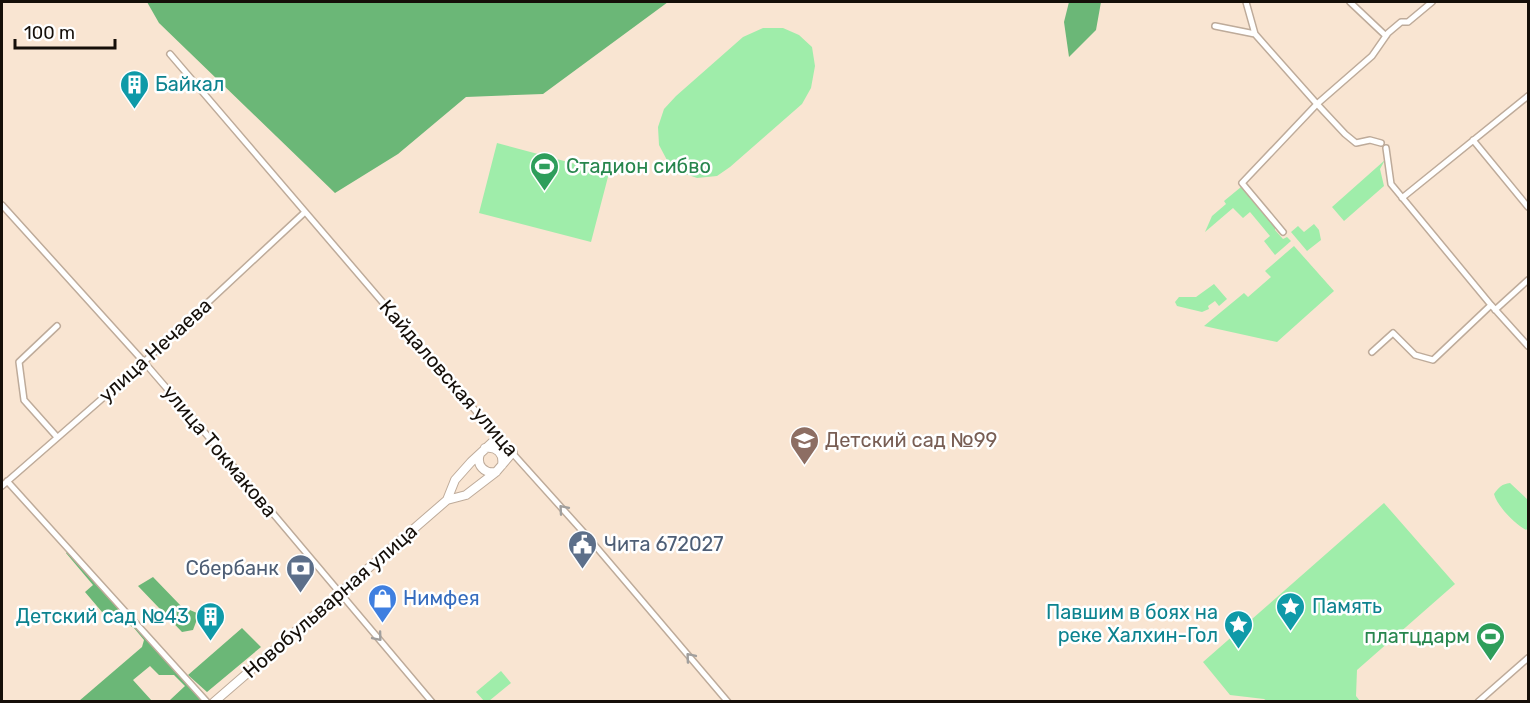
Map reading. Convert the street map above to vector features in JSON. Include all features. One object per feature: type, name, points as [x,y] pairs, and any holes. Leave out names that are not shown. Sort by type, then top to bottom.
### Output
[{"type":"street","points":[[1246,2],[1255,34],[1345,134],[1356,143],[1370,140],[1382,143]]},
{"type":"street","points":[[1350,2],[1386,36]]},
{"type":"street","points":[[1284,231],[1242,183],[1317,104],[1372,56],[1388,33],[1401,22],[1408,22],[1432,2]]},
{"type":"street","points":[[1215,26],[1255,34]]},
{"type":"street","name":"Кайдаловская улица","points":[[170,54],[728,702]]},
{"type":"street","points":[[1402,198],[1528,96]]},
{"type":"street","points":[[1473,140],[1528,207]]},
{"type":"street","points":[[1386,148],[1391,184],[1528,346]]},
{"type":"street","name":"улица Токмакова","points":[[2,205],[144,362],[432,702]]},
{"type":"street","name":"улица Нечаева","points":[[2,486],[144,362],[305,212]]},
{"type":"street","points":[[1372,352],[1394,333],[1415,355],[1433,360],[1493,307],[1528,280]]},
{"type":"street","points":[[57,326],[18,362],[24,400],[57,437]]},
{"type":"street","points":[[447,500],[455,480],[498,436]]},
{"type":"street","points":[[482,451],[494,448],[498,450],[502,458],[498,469]]},
{"type":"street","points":[[482,451],[478,462],[483,470],[487,472],[498,469]]},
{"type":"street","points":[[447,500],[466,495],[498,469],[513,452]]},
{"type":"street","points":[[7,481],[207,702]]},
{"type":"street","name":"Новобульварная улица","points":[[214,702],[447,500]]},
{"type":"street","points":[[1478,702],[1528,658]]},
{"type":"green space","points":[[147,2],[668,2],[543,94],[466,97],[398,154],[335,193],[159,23]]},
{"type":"green space","points":[[1069,2],[1101,2],[1096,30],[1069,57],[1064,22]]},
{"type":"green space","points":[[763,28],[783,28],[799,35],[812,47],[815,66],[811,88],[802,104],[717,176],[697,178],[680,172],[668,162],[659,145],[658,127],[664,109],[743,37]]},
{"type":"green space","points":[[497,143],[609,173],[591,242],[479,213]]},
{"type":"green space","points":[[1385,160],[1380,169],[1384,186],[1344,221],[1332,207]]},
{"type":"green space","points":[[1241,187],[1283,239],[1287,237],[1291,241],[1275,255],[1264,241],[1270,236],[1250,212],[1243,218],[1233,208],[1205,232],[1212,216],[1226,204],[1224,201]]},
{"type":"green space","points":[[1314,224],[1319,230],[1321,240],[1307,251],[1291,232],[1298,226],[1304,232]]},
{"type":"green space","points":[[1294,246],[1334,291],[1277,342],[1204,326],[1244,293],[1248,297],[1271,277],[1265,271]]},
{"type":"green space","points":[[1214,284],[1227,299],[1219,306],[1215,301],[1208,306],[1209,309],[1202,312],[1177,306],[1175,302],[1179,297],[1196,297]]},
{"type":"green space","points":[[1510,483],[1528,500],[1528,528],[1526,530],[1507,514],[1494,494],[1501,486]]},
{"type":"green space","points":[[1384,503],[1455,584],[1357,670],[1356,696],[1360,701],[1267,701],[1230,695],[1203,662]]},
{"type":"green space","points":[[68,551],[201,699],[171,701],[185,686],[174,675],[159,675],[150,666],[133,680],[152,701],[79,701],[142,647],[144,640],[134,628],[102,612],[85,592],[93,585],[66,553]]},
{"type":"green space","points":[[153,577],[181,606],[199,614],[193,630],[182,632],[138,586]]},
{"type":"green space","points":[[242,628],[261,647],[207,692],[188,675]]},
{"type":"green space","points":[[501,671],[511,683],[489,701],[484,701],[476,692]]},
{"type":"place","name":"Байкал","points":[[134,110]]},
{"type":"place","name":"Стадион сибво","points":[[545,192]]},
{"type":"place","name":"Детский сад №99","points":[[804,466]]},
{"type":"place","name":"Чита 672027","points":[[583,570]]},
{"type":"place","name":"Сбербанк","points":[[300,594]]},
{"type":"place","name":"Нимфея","points":[[382,624]]},
{"type":"place","name":"Память","points":[[1291,632]]},
{"type":"place","name":"Детский сад №43","points":[[210,642]]},
{"type":"place","name":"Павшим в боях на реке Халхин-Гол","points":[[1239,650]]},
{"type":"place","name":"платцдарм","points":[[1491,662]]}]
